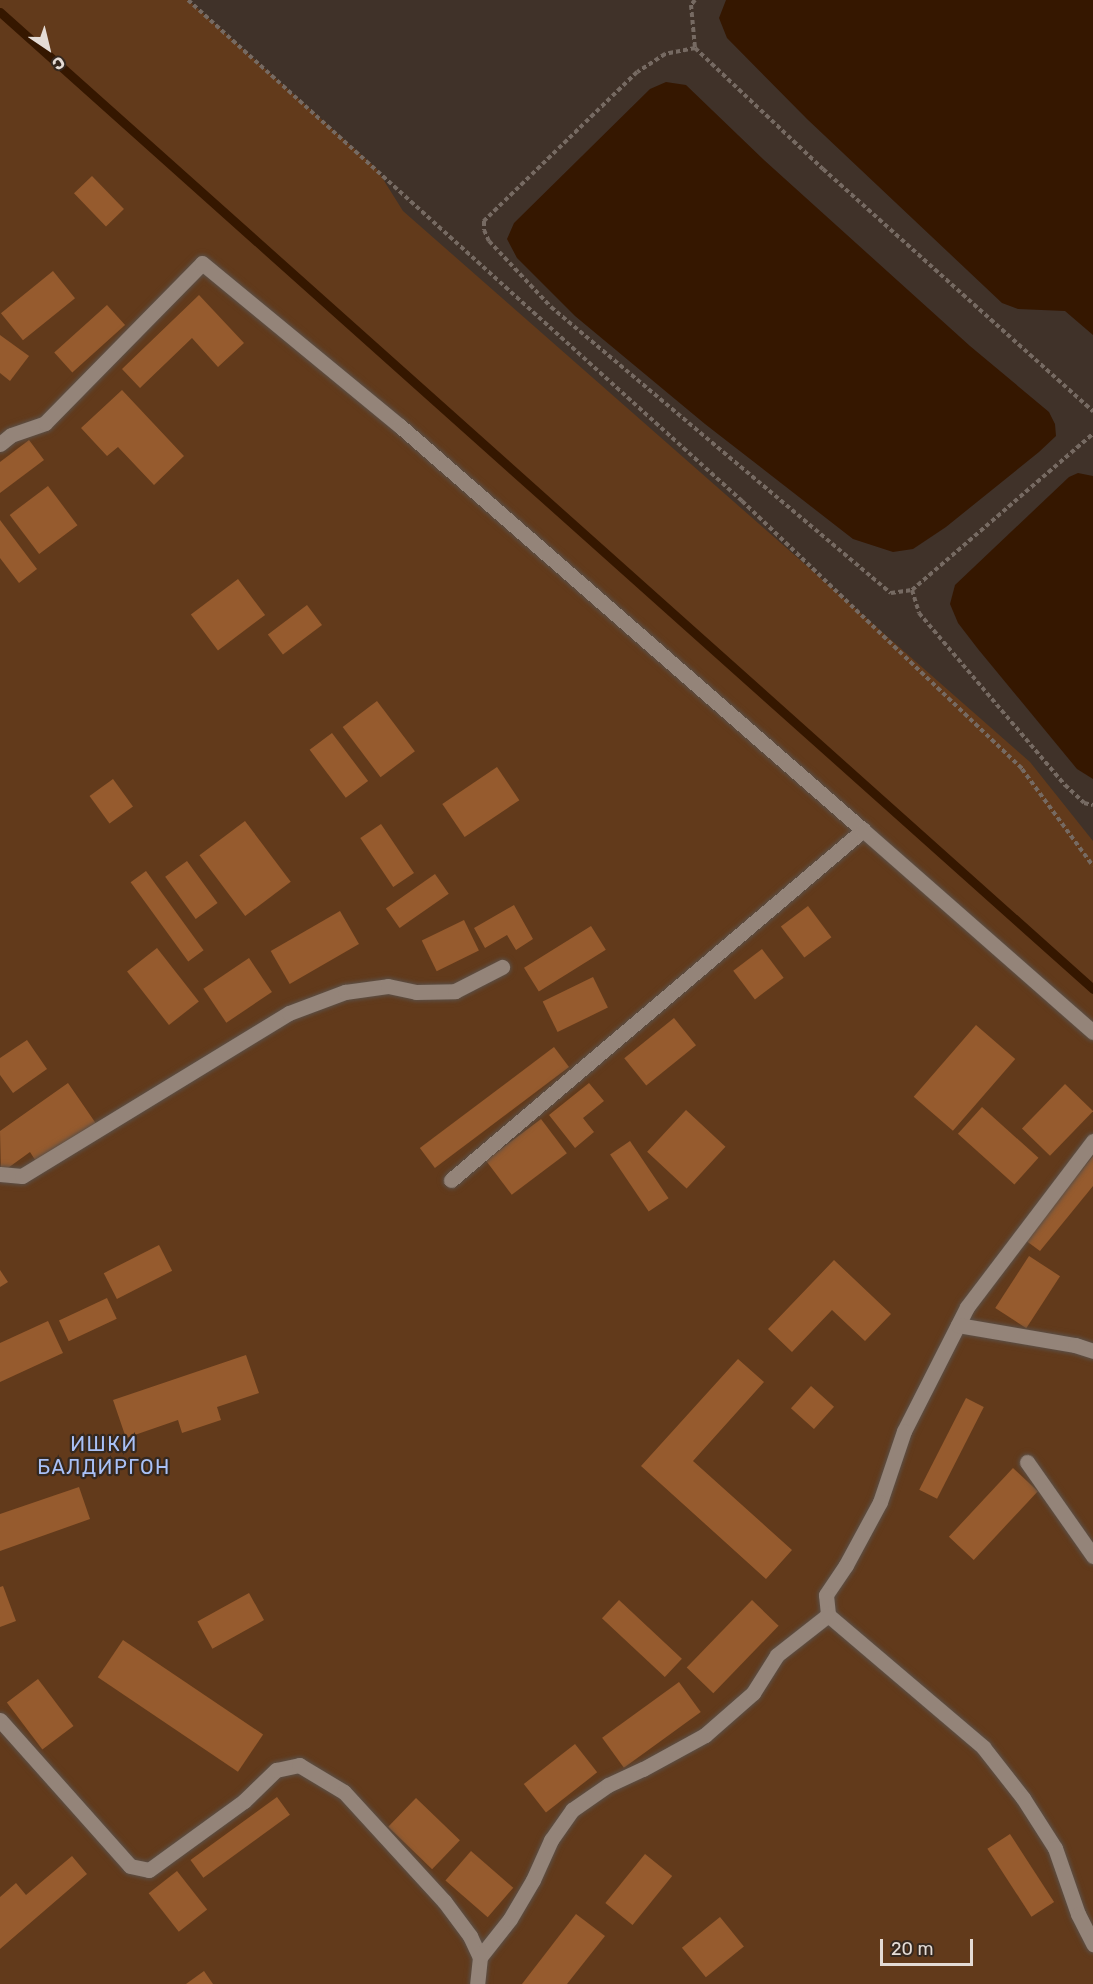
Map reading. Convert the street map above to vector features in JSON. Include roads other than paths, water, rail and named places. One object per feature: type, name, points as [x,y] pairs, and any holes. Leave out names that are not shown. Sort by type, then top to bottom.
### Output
[{"type":"lane","points":[[0,444],[11,435],[45,423],[202,263],[400,426],[1093,1032]]},
{"type":"lane","points":[[451,1180],[863,830]]},
{"type":"lane","points":[[0,1174],[22,1176],[289,1013],[345,992],[388,986],[417,992],[455,991],[502,968]]},
{"type":"lane","points":[[1093,1142],[968,1307],[904,1431],[880,1502],[846,1565],[826,1595],[828,1615],[983,1747],[1010,1781],[1054,1848],[1077,1914],[1093,1944]]},
{"type":"lane","points":[[958,1325],[1075,1345],[1093,1351]]},
{"type":"lane","points":[[1027,1462],[1093,1556]]},
{"type":"lane","points":[[480,1957],[510,1919],[533,1880],[551,1840],[572,1810],[608,1785],[643,1769],[705,1735],[753,1694],[777,1655],[828,1615]]},
{"type":"lane","points":[[0,1720],[130,1866],[149,1870],[244,1801],[276,1770],[299,1765],[344,1792],[444,1901],[470,1936],[480,1957],[477,1984]]},
{"type":"waterway","points":[[0,12],[1093,989]]},
{"type":"district","name":"ИШКИ БАЛДИРГОН","points":[[104,1456]]}]
